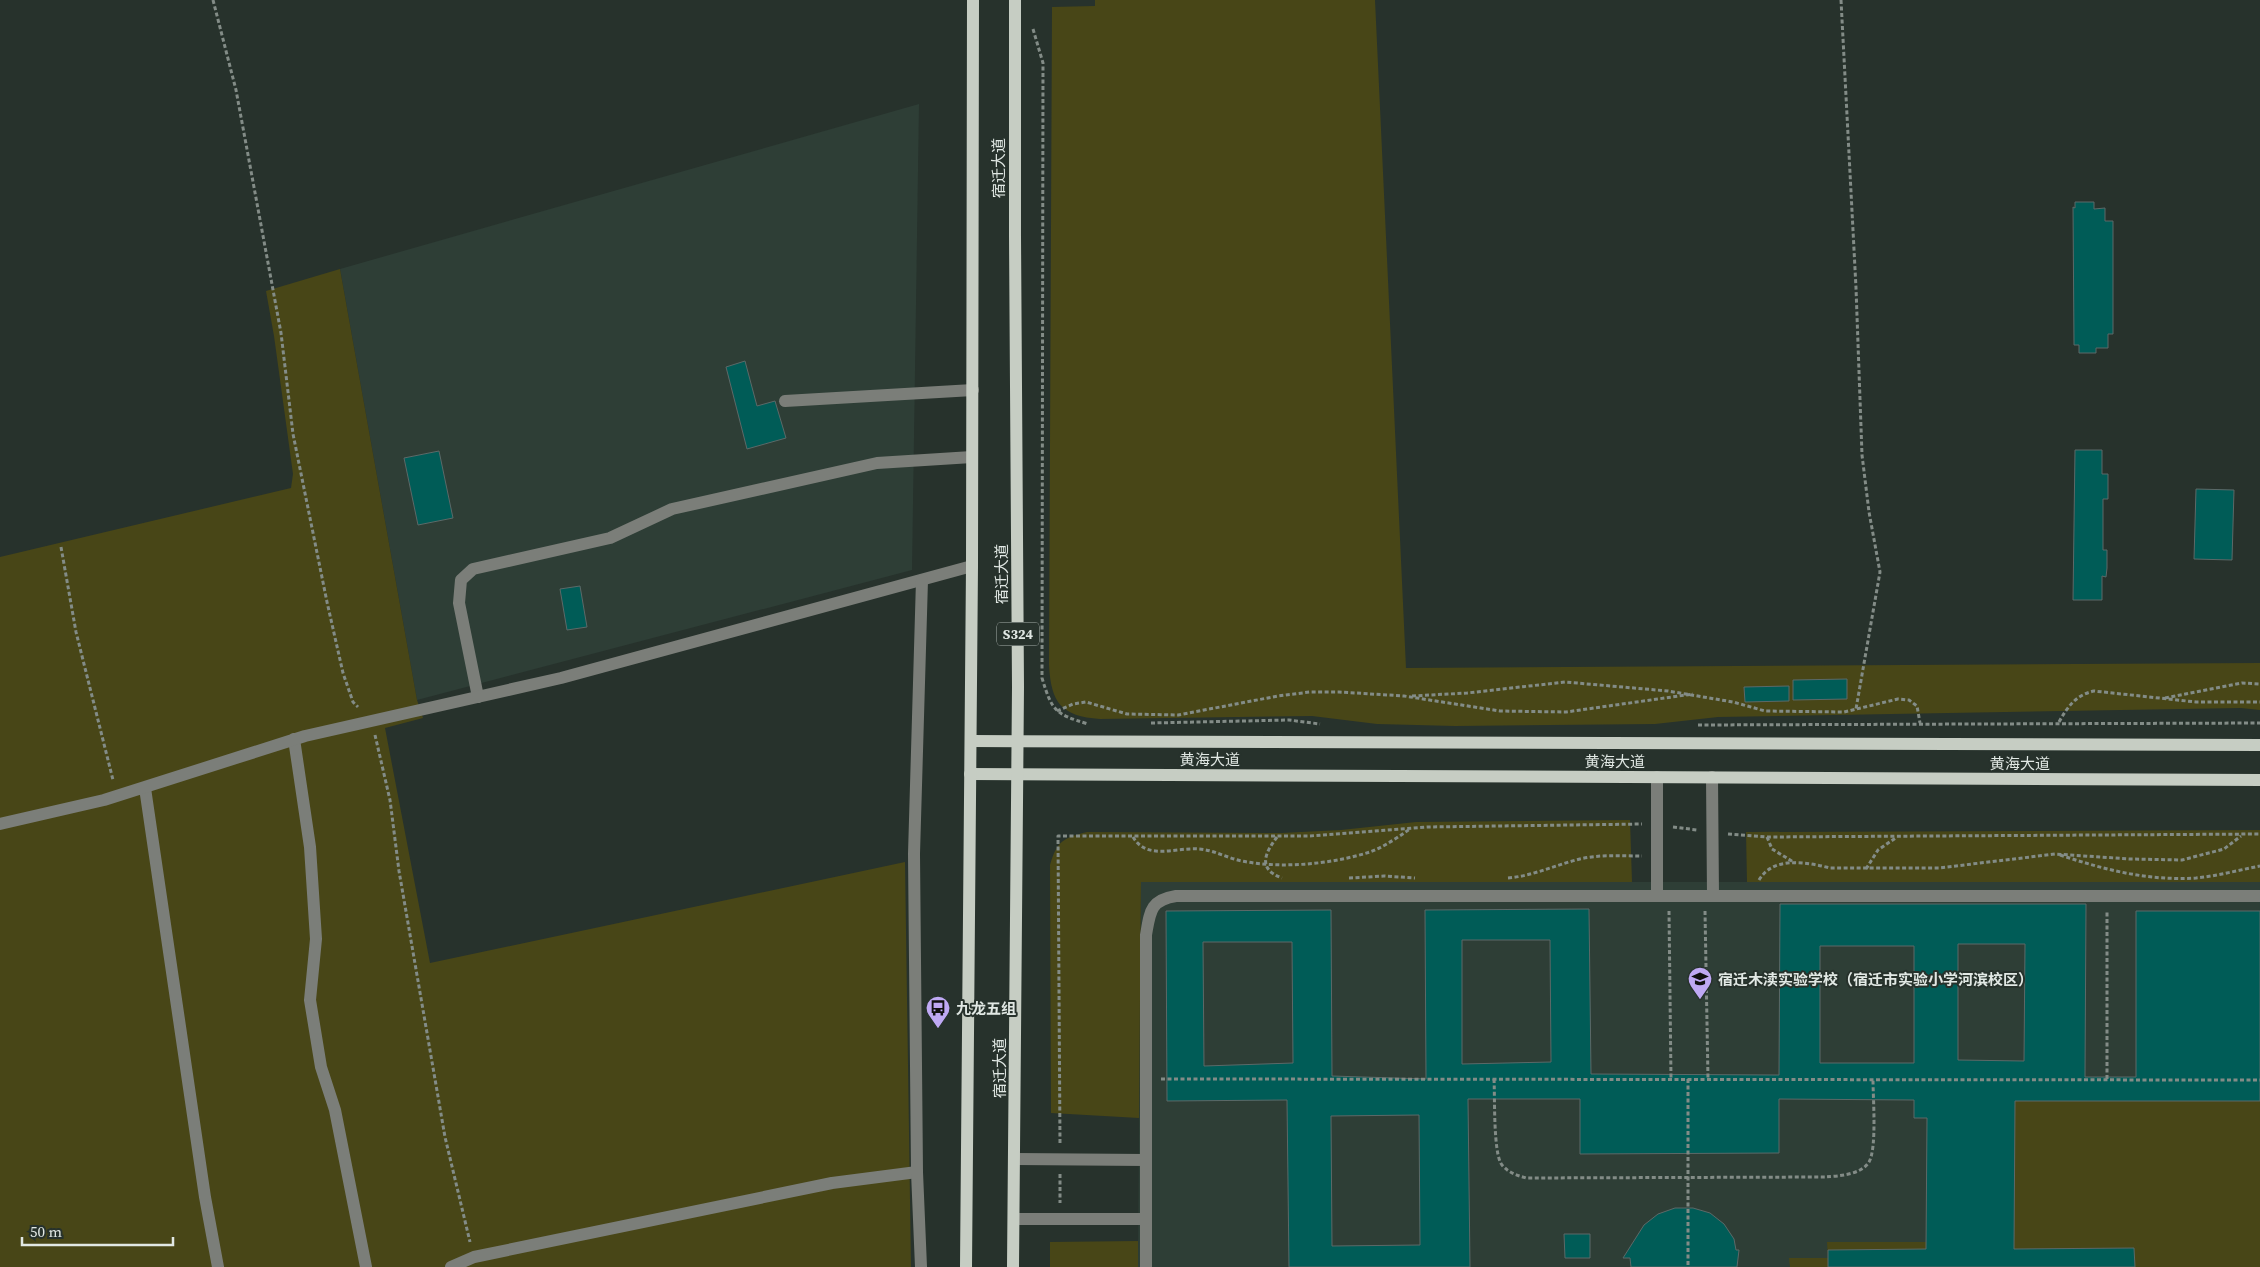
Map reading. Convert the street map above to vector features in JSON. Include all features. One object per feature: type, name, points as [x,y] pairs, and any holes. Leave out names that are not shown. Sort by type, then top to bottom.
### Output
[{"type":"main road","name":"宿迁大道","points":[[966,1267],[973,390],[973,0]]},
{"type":"main road","name":"宿迁大道","points":[[1013,1267],[1018,775],[1014,236],[1015,0]]},
{"type":"main road","name":"黄海大道","points":[[971,741],[2260,745]]},
{"type":"main road","name":"黄海大道","points":[[970,774],[2260,780]]},
{"type":"street","points":[[785,401],[973,390]]},
{"type":"street","points":[[478,696],[459,603],[461,580],[473,569],[610,538],[627,532],[646,520],[682,506],[877,463],[972,457]]},
{"type":"street","points":[[0,824],[117,796],[294,739],[561,678],[972,566]]},
{"type":"street","points":[[921,1267],[917,1172],[914,854],[922,580]]},
{"type":"street","points":[[294,739],[310,847],[316,939],[310,1000],[320,1066],[335,1110],[366,1267]]},
{"type":"street","points":[[1657,777],[1657,856],[1663,896]]},
{"type":"street","points":[[1709,896],[1712,777]]},
{"type":"street","points":[[144,788],[202,1178],[218,1267]]},
{"type":"street","points":[[1146,1267],[1146,935],[1153,906],[1162,898],[1176,896],[2260,896]]},
{"type":"street","points":[[1014,1159],[1146,1160]]},
{"type":"street","points":[[452,1267],[474,1257],[832,1183],[917,1172]]},
{"type":"street","points":[[1014,1219],[1146,1219]]},
{"type":"path","points":[[213,0],[236,90],[281,333],[293,434],[327,602],[343,673],[354,702],[372,721],[390,800],[399,871],[445,1137],[474,1257]]},
{"type":"path","points":[[1841,0],[1856,288],[1862,455],[1869,512],[1880,572],[1856,708]]},
{"type":"path","points":[[1032,27],[1043,63],[1042,678],[1049,702],[1062,716],[1090,725]]},
{"type":"path","points":[[61,547],[76,632],[117,796]]},
{"type":"path","points":[[1404,696],[1467,693],[1564,682],[1599,683],[1693,694],[1765,711],[1844,712],[1898,699],[1909,700],[1917,706],[1920,723]]},
{"type":"path","points":[[2162,698],[2242,683],[2260,684]]},
{"type":"path","points":[[2059,722],[2070,703],[2084,693],[2105,691],[2196,702],[2260,702]]},
{"type":"path","points":[[1057,711],[1073,704],[1086,702],[1127,714],[1178,715],[1310,692],[1339,692],[1404,696],[1478,708],[1533,713],[1566,712],[1693,694]]},
{"type":"path","points":[[1150,723],[1289,720],[1328,725]]},
{"type":"path","points":[[1688,726],[1716,724],[2059,722],[2260,723]]},
{"type":"path","points":[[1133,837],[1143,849],[1154,851],[1190,848],[1210,850],[1242,861],[1265,864],[1290,864],[1347,857],[1371,851],[1410,828]]},
{"type":"path","points":[[1866,869],[1878,850],[1897,836]]},
{"type":"path","points":[[1749,896],[1763,873],[1772,867],[1796,863],[1814,864],[1830,868],[1939,868],[2055,854],[2182,860],[2224,849],[2241,836]]},
{"type":"path","points":[[1278,837],[1265,855],[1265,864],[1271,872],[1281,878],[1290,878]]},
{"type":"path","points":[[1767,837],[1772,849],[1796,863]]},
{"type":"path","points":[[2055,854],[2107,870],[2144,877],[2196,878],[2260,866]]},
{"type":"path","points":[[1503,878],[1531,875],[1596,856],[1657,856]]},
{"type":"path","points":[[1344,878],[1384,876],[1417,878]]},
{"type":"path","points":[[1663,896],[1671,1079]]},
{"type":"path","points":[[1708,1079],[1709,896]]},
{"type":"path","points":[[2107,896],[2107,1079]]},
{"type":"path","points":[[1146,1079],[2260,1080]]},
{"type":"path","points":[[1494,1079],[1497,1149],[1500,1164],[1509,1173],[1526,1178],[1825,1177],[1858,1170],[1868,1163],[1873,1149],[1873,1080]]},
{"type":"path","points":[[1688,1080],[1688,1267]]},
{"type":"shaded area","points":[[1095,0],[1375,0],[1406,668],[2260,663],[2260,710],[2241,708],[1718,717],[1655,724],[1455,726],[1377,724],[1312,716],[1100,719],[1076,715],[1067,711],[1056,698],[1052,689],[1049,665],[1052,7],[1095,6]]},
{"type":"shaded area","points":[[919,104],[912,570],[417,700],[340,269]]},
{"type":"shaded area","points":[[340,269],[417,700],[423,718],[385,728],[430,963],[905,862],[911,1267],[0,1267],[0,557],[291,488],[293,474],[266,291]]},
{"type":"shaded area","points":[[1630,820],[1632,882],[1141,882],[1139,1118],[1051,1113],[1050,865],[1058,846],[1072,836],[1087,832],[1281,833],[1341,830],[1416,822]]},
{"type":"shaded area","points":[[2260,830],[2260,882],[1747,882],[1746,832]]},
{"type":"shaded area","name":"宿迁木渎实验学校（宿迁市实验小学河滨校区）","points":[[1141,882],[2260,882],[2260,1267],[1138,1267]]},
{"type":"shaded area","points":[[2260,1098],[2260,1267],[1790,1267],[1789,1258],[1828,1258],[1827,1242],[1926,1242],[1927,1118],[1914,1118],[1914,1100],[2015,1101]]},
{"type":"shaded area","points":[[1138,1241],[1138,1267],[1050,1267],[1050,1242]]},
{"type":"building","points":[[2075,202],[2094,202],[2094,209],[2105,208],[2105,221],[2113,221],[2113,334],[2108,334],[2108,348],[2096,348],[2096,353],[2079,353],[2079,345],[2074,345],[2073,207],[2075,208]]},
{"type":"building","points":[[745,361],[757,406],[775,401],[786,438],[747,449],[726,367]]},
{"type":"building","points":[[2075,450],[2102,450],[2102,474],[2108,474],[2108,499],[2103,499],[2103,550],[2107,550],[2107,568],[2106,577],[2102,576],[2102,600],[2073,600]]},
{"type":"building","points":[[439,451],[453,518],[418,525],[404,458]]},
{"type":"building","points":[[2196,489],[2234,490],[2232,560],[2194,559]]},
{"type":"building","points":[[580,586],[587,627],[567,630],[560,589]]},
{"type":"building","points":[[1847,679],[1847,699],[1793,700],[1793,680]]},
{"type":"building","points":[[1789,686],[1789,701],[1745,702],[1744,687]]},
{"type":"building","points":[[1780,904],[2086,904],[2085,1077],[2136,1077],[2136,911],[2260,911],[2260,1101],[2015,1101],[2014,1249],[2134,1248],[2135,1267],[1828,1267],[1828,1250],[1926,1249],[1927,1118],[1914,1118],[1914,1100],[1779,1099],[1779,1153],[1580,1154],[1580,1099],[1468,1099],[1470,1267],[1289,1267],[1287,1100],[1167,1101],[1166,911],[1331,910],[1332,1076],[1426,1079],[1425,910],[1589,909],[1591,1074],[1779,1075]],"holes":[[[1462,940],[1550,940],[1551,1062],[1462,1064]],[[1203,942],[1292,942],[1293,1063],[1204,1066]],[[1958,944],[2025,944],[2024,1061],[1958,1060]],[[1820,946],[1914,946],[1914,1063],[1820,1063]],[[1419,1115],[1420,1245],[1332,1246],[1331,1116]]]},
{"type":"building","points":[[1675,1208],[1693,1208],[1710,1213],[1724,1224],[1734,1239],[1736,1250],[1739,1250],[1737,1267],[1631,1267],[1630,1258],[1623,1258],[1644,1225],[1658,1214]]},
{"type":"building","points":[[1564,1234],[1590,1234],[1590,1258],[1565,1258]]},
{"type":"place","name":"宿迁木渎实验学校（宿迁市实验小学河滨校区）","points":[[1700,1000]]},
{"type":"place","name":"九龙五组","points":[[938,1029]]}]
